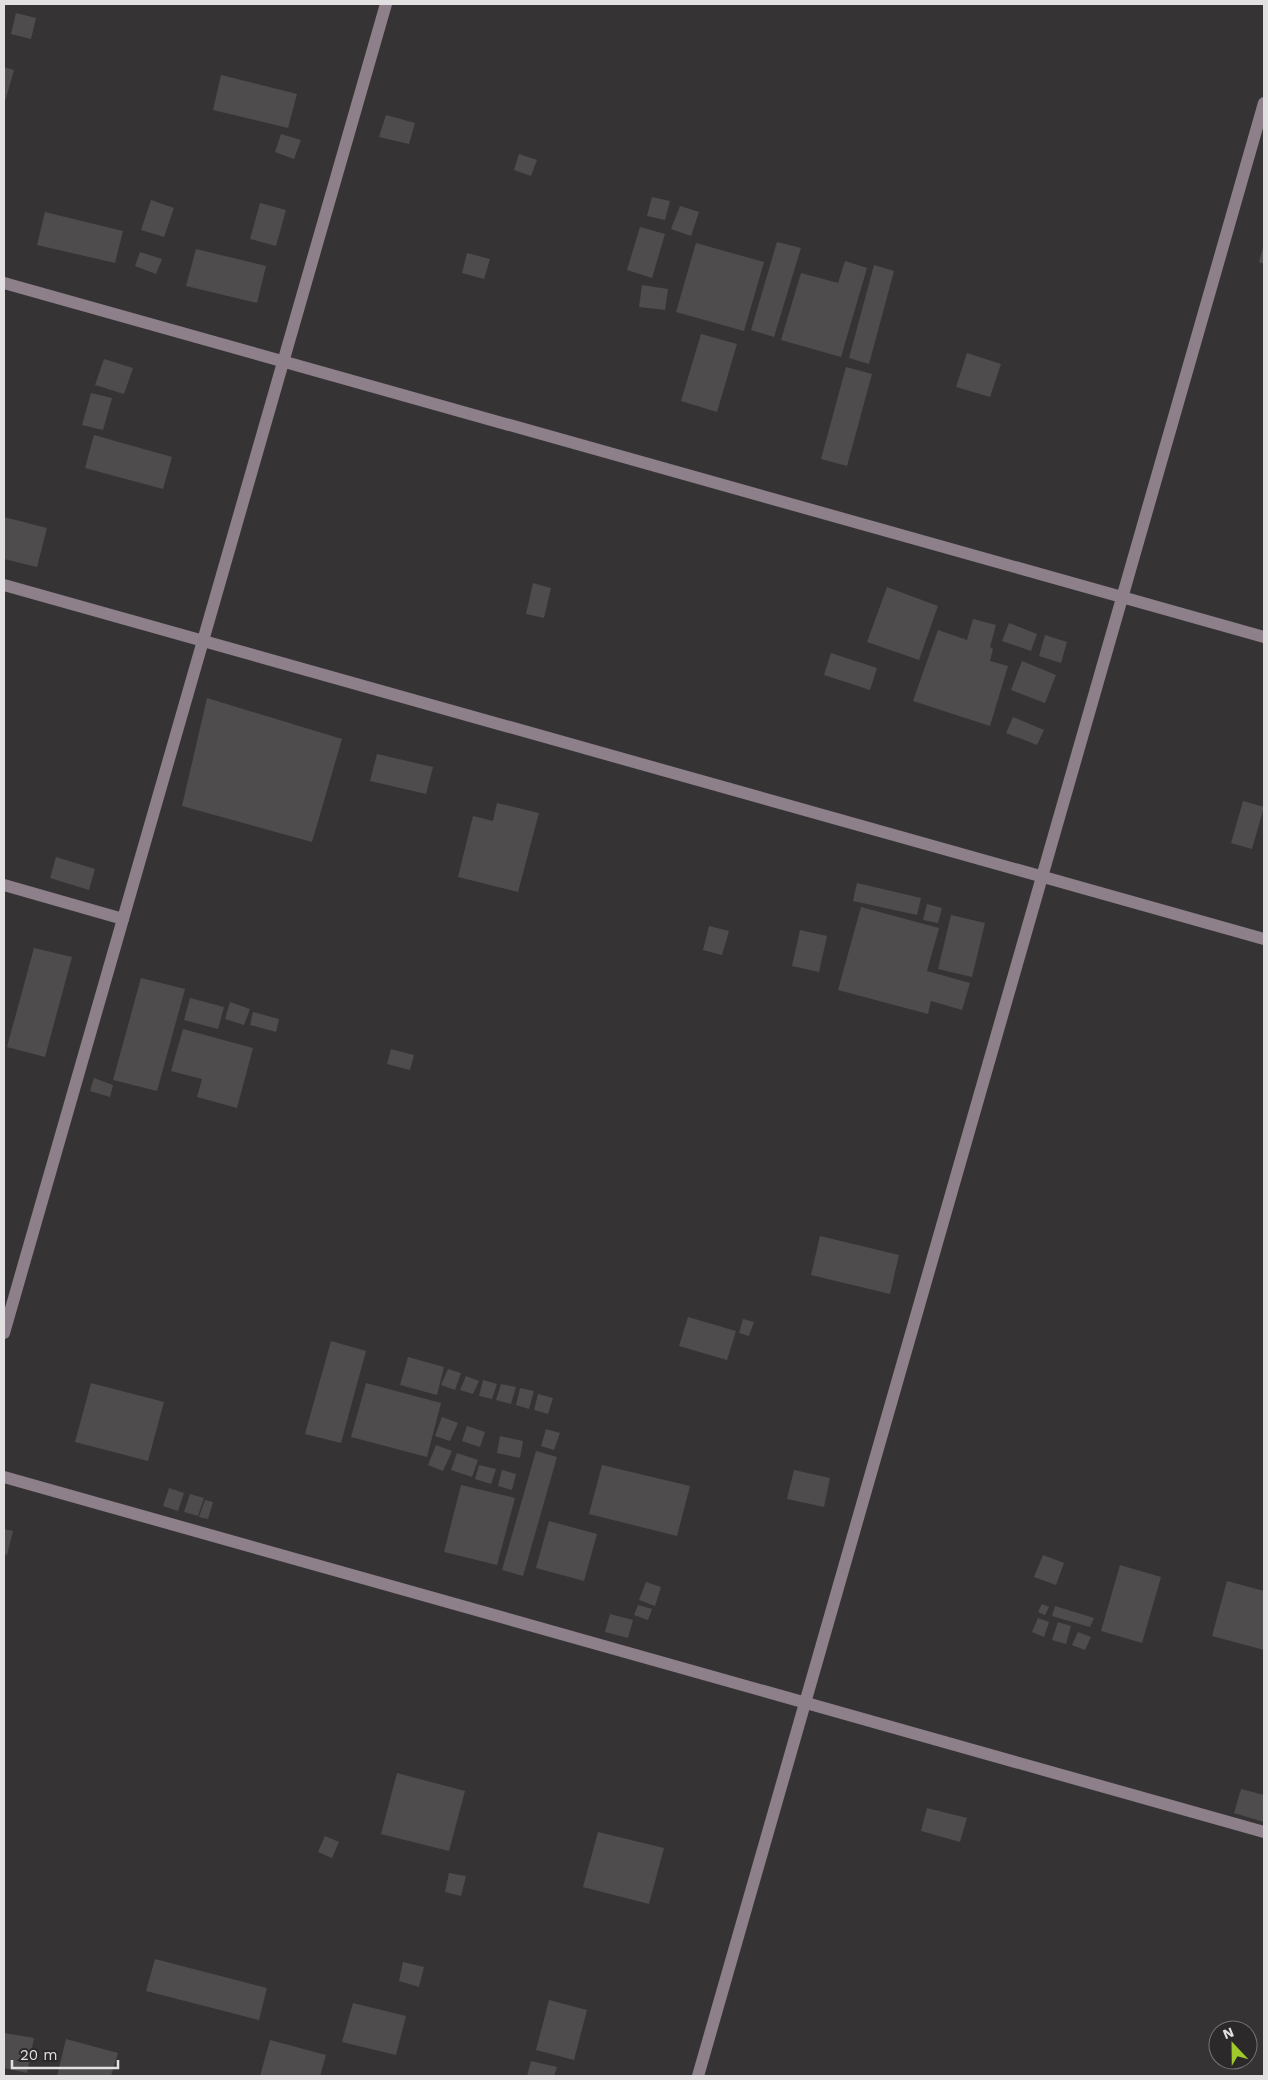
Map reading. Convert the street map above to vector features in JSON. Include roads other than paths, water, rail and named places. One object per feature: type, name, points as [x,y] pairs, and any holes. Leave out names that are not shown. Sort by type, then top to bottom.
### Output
[{"type":"street","points":[[4,1333],[386,4]]},
{"type":"street","points":[[698,2076],[1264,103]]},
{"type":"street","points":[[4,283],[1264,637]]},
{"type":"street","points":[[4,585],[1264,939]]},
{"type":"street","points":[[4,886],[123,919]]},
{"type":"street","points":[[4,1478],[1264,1832]]}]
